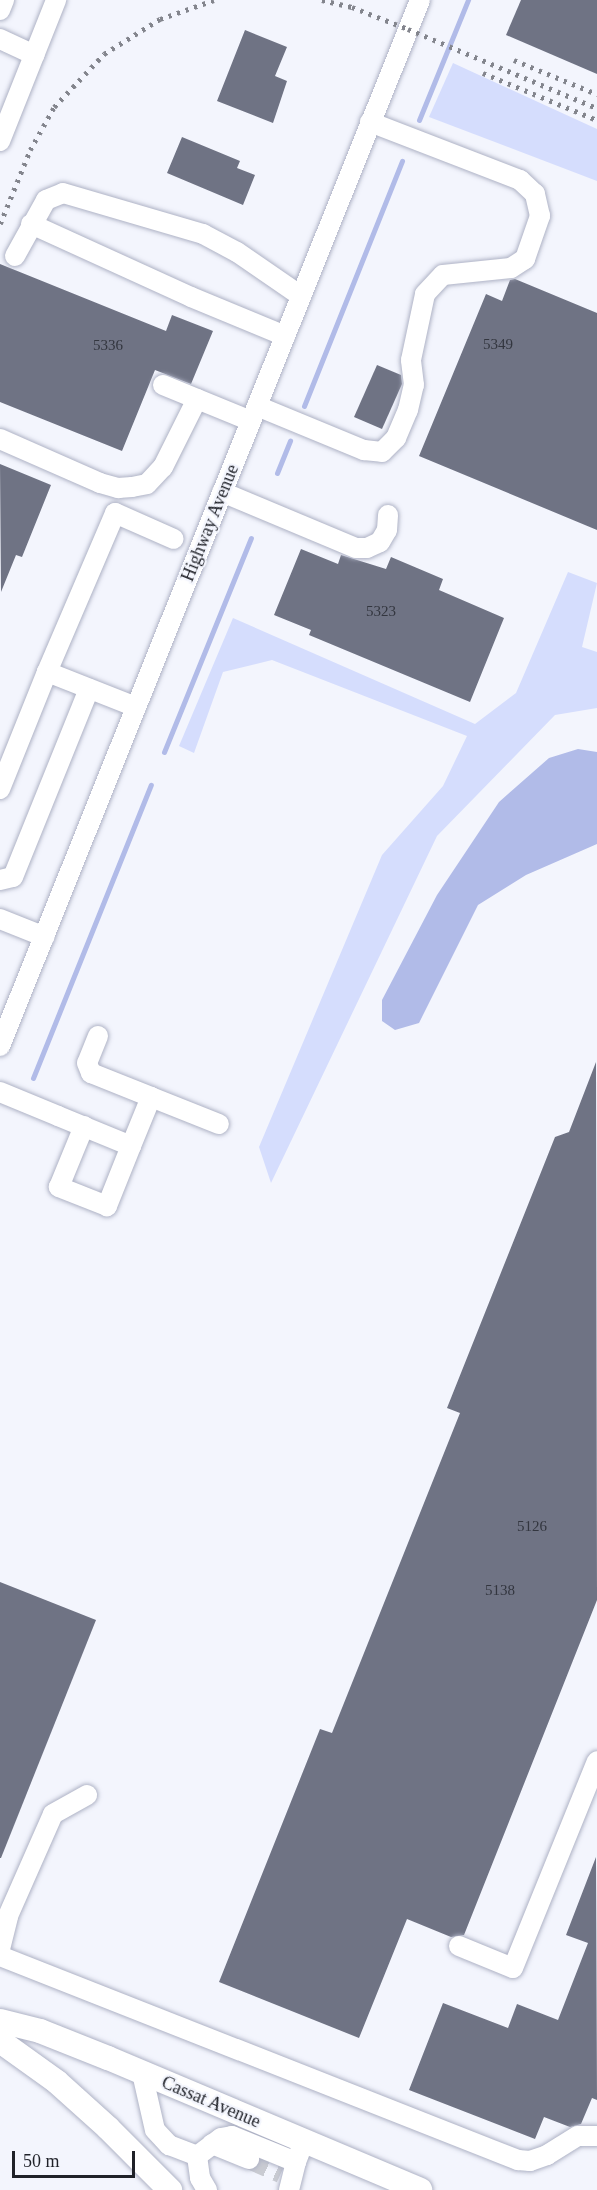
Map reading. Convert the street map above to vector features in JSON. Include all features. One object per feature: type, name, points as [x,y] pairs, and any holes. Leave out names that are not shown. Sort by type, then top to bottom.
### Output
[{"type":"main road","name":"Cassat Avenue","points":[[0,2021],[40,2031],[142,2073],[292,2169],[420,2190]]},
{"type":"main road","points":[[0,2041],[57,2082],[170,2190]]},
{"type":"street","points":[[0,10],[4,0]]},
{"type":"street","points":[[0,141],[56,0]]},
{"type":"street","name":"Highway Avenue","points":[[0,1046],[417,1]]},
{"type":"street","points":[[0,39],[35,55]]},
{"type":"street","points":[[163,385],[197,399],[254,413],[364,450],[382,452],[396,438],[408,410],[414,385],[411,360],[425,294],[443,275],[512,268],[525,259],[540,216],[535,194],[520,180],[370,122]]},
{"type":"street","points":[[15,255],[46,200],[54,195],[70,194],[203,234],[237,252],[301,296]]},
{"type":"street","points":[[32,225],[191,297],[285,336]]},
{"type":"street","points":[[0,439],[100,483],[118,488],[132,488],[147,484],[163,467],[197,399]]},
{"type":"street","points":[[222,492],[356,548],[367,548],[380,542],[387,530],[388,515]]},
{"type":"street","points":[[0,789],[114,513],[174,539]]},
{"type":"street","points":[[47,672],[136,707]]},
{"type":"street","points":[[0,880],[12,877],[89,689]]},
{"type":"street","points":[[0,919],[45,937]]},
{"type":"street","points":[[98,1036],[87,1064],[91,1073],[219,1124]]},
{"type":"street","points":[[0,1092],[131,1146]]},
{"type":"street","points":[[84,1126],[59,1187],[107,1206],[151,1097]]},
{"type":"street","points":[[459,1946],[513,1968],[597,1761]]},
{"type":"street","points":[[0,1949],[8,1916],[49,1821],[53,1814],[87,1795]]},
{"type":"street","points":[[0,1956],[518,2160],[530,2161],[547,2155],[578,2136],[597,2136]]},
{"type":"street","points":[[142,2073],[155,2130],[169,2145],[249,2159]]},
{"type":"street","points":[[204,2150],[232,2136],[292,2169]]},
{"type":"street","points":[[147,2167],[169,2145]]},
{"type":"street","points":[[204,2150],[210,2188]]},
{"type":"shaded area","points":[[453,63],[597,129],[597,181],[429,117]]},
{"type":"shaded area","points":[[568,572],[597,583],[582,647],[597,652],[597,708],[555,715],[437,836],[271,1183],[259,1147],[382,855],[443,786],[467,736],[272,660],[223,672],[194,753],[179,746],[233,618],[475,724],[516,693]]},
{"type":"shaded area","points":[[578,749],[597,752],[597,844],[526,875],[478,905],[419,1023],[395,1030],[382,1021],[382,1000],[437,895],[499,802],[549,758]]},
{"type":"building","points":[[521,0],[597,0],[597,74],[506,35]]},
{"type":"building","points":[[245,30],[287,47],[275,76],[287,81],[273,123],[217,101]]},
{"type":"building","points":[[182,137],[240,161],[237,168],[255,175],[243,205],[167,173]]},
{"type":"building","points":[[0,264],[166,331],[172,315],[213,331],[191,384],[155,370],[122,451],[0,402]]},
{"type":"building","points":[[515,279],[597,313],[597,530],[419,456],[486,294],[502,301],[510,280]]},
{"type":"building","points":[[377,365],[401,375],[402,384],[382,429],[354,417]]},
{"type":"building","points":[[0,464],[51,485],[22,557],[16,555],[1,592]]},
{"type":"building","points":[[301,549],[338,564],[341,555],[386,569],[391,557],[443,579],[439,590],[504,618],[470,702],[309,635],[311,630],[274,615]]},
{"type":"building","points":[[596,1062],[597,1600],[464,1935],[451,1937],[407,1919],[359,2038],[219,1982],[320,1729],[332,1733],[460,1413],[447,1408],[555,1137],[569,1132]]},
{"type":"building","points":[[0,1582],[96,1620],[1,1858],[0,1858]]},
{"type":"building","points":[[596,1857],[597,2100],[592,2098],[581,2124],[570,2127],[544,2117],[535,2139],[409,2090],[443,2003],[508,2028],[517,2004],[558,2020],[588,1943],[566,1935]]},
{"type":"waterway","points":[[419,120],[468,0]]},
{"type":"waterway","points":[[304,406],[402,161]]},
{"type":"waterway","points":[[277,473],[290,441]]},
{"type":"waterway","points":[[164,752],[251,538]]},
{"type":"waterway","points":[[33,1078],[151,785]]},
{"type":"tunnel","points":[[249,2159],[281,2173]]},
{"type":"railway","points":[[0,224],[30,150],[54,107],[104,54],[160,19],[214,0]]},
{"type":"railway","points":[[322,0],[352,7],[597,108]]},
{"type":"railway","points":[[514,60],[597,94]]},
{"type":"railway","points":[[483,73],[597,120]]}]
